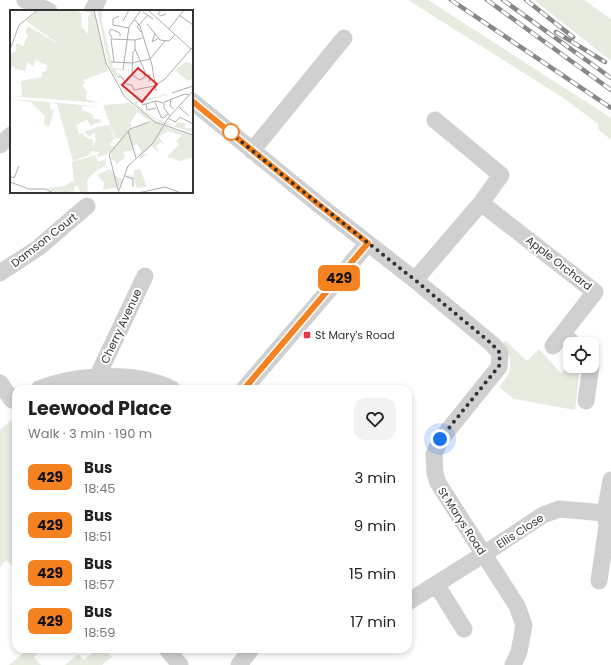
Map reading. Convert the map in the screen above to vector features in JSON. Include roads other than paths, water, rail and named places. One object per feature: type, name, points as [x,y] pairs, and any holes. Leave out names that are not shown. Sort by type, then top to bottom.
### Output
[{"type":"street","points":[[25,0],[47,10]]},
{"type":"street","points":[[93,10],[98,0]]},
{"type":"street","points":[[252,151],[344,38]]},
{"type":"street","name":"St Marys Road","points":[[193,102],[318,204],[415,280],[492,344],[500,353],[499,366],[440,439],[434,454],[435,473],[438,483],[517,606],[524,625],[519,652],[513,665]]},
{"type":"street","points":[[415,280],[481,202],[501,175],[435,120]]},
{"type":"street","points":[[0,145],[10,136]]},
{"type":"street","name":"Apple Orchard","points":[[481,202],[595,292],[566,337]]},
{"type":"street","name":"Damson Court","points":[[0,273],[38,248],[87,206]]},
{"type":"street","points":[[247,385],[368,243]]},
{"type":"street","name":"Cherry Avenue","points":[[97,377],[145,276]]},
{"type":"street","points":[[586,401],[590,373]]},
{"type":"street","name":"Cherry Avenue","points":[[51,385],[97,377],[129,377],[156,382],[163,385]]},
{"type":"street","points":[[0,383],[9,403]]},
{"type":"street","points":[[599,581],[607,526],[605,513],[611,480]]},
{"type":"street","name":"Ellis Close","points":[[412,599],[543,515],[559,509],[605,513]]},
{"type":"street","points":[[436,584],[464,629]]},
{"type":"street","points":[[170,653],[180,665]]},
{"type":"street","points":[[239,665],[248,653]]},
{"type":"railway","points":[[451,0],[611,108]]},
{"type":"railway","points":[[487,0],[611,90]]},
{"type":"railway","points":[[503,0],[611,78]]},
{"type":"railway","points":[[526,0],[573,37]]},
{"type":"railway","points":[[556,32],[605,62]]},
{"type":"place","name":"St Mary's Road","points":[[307,335]]}]
